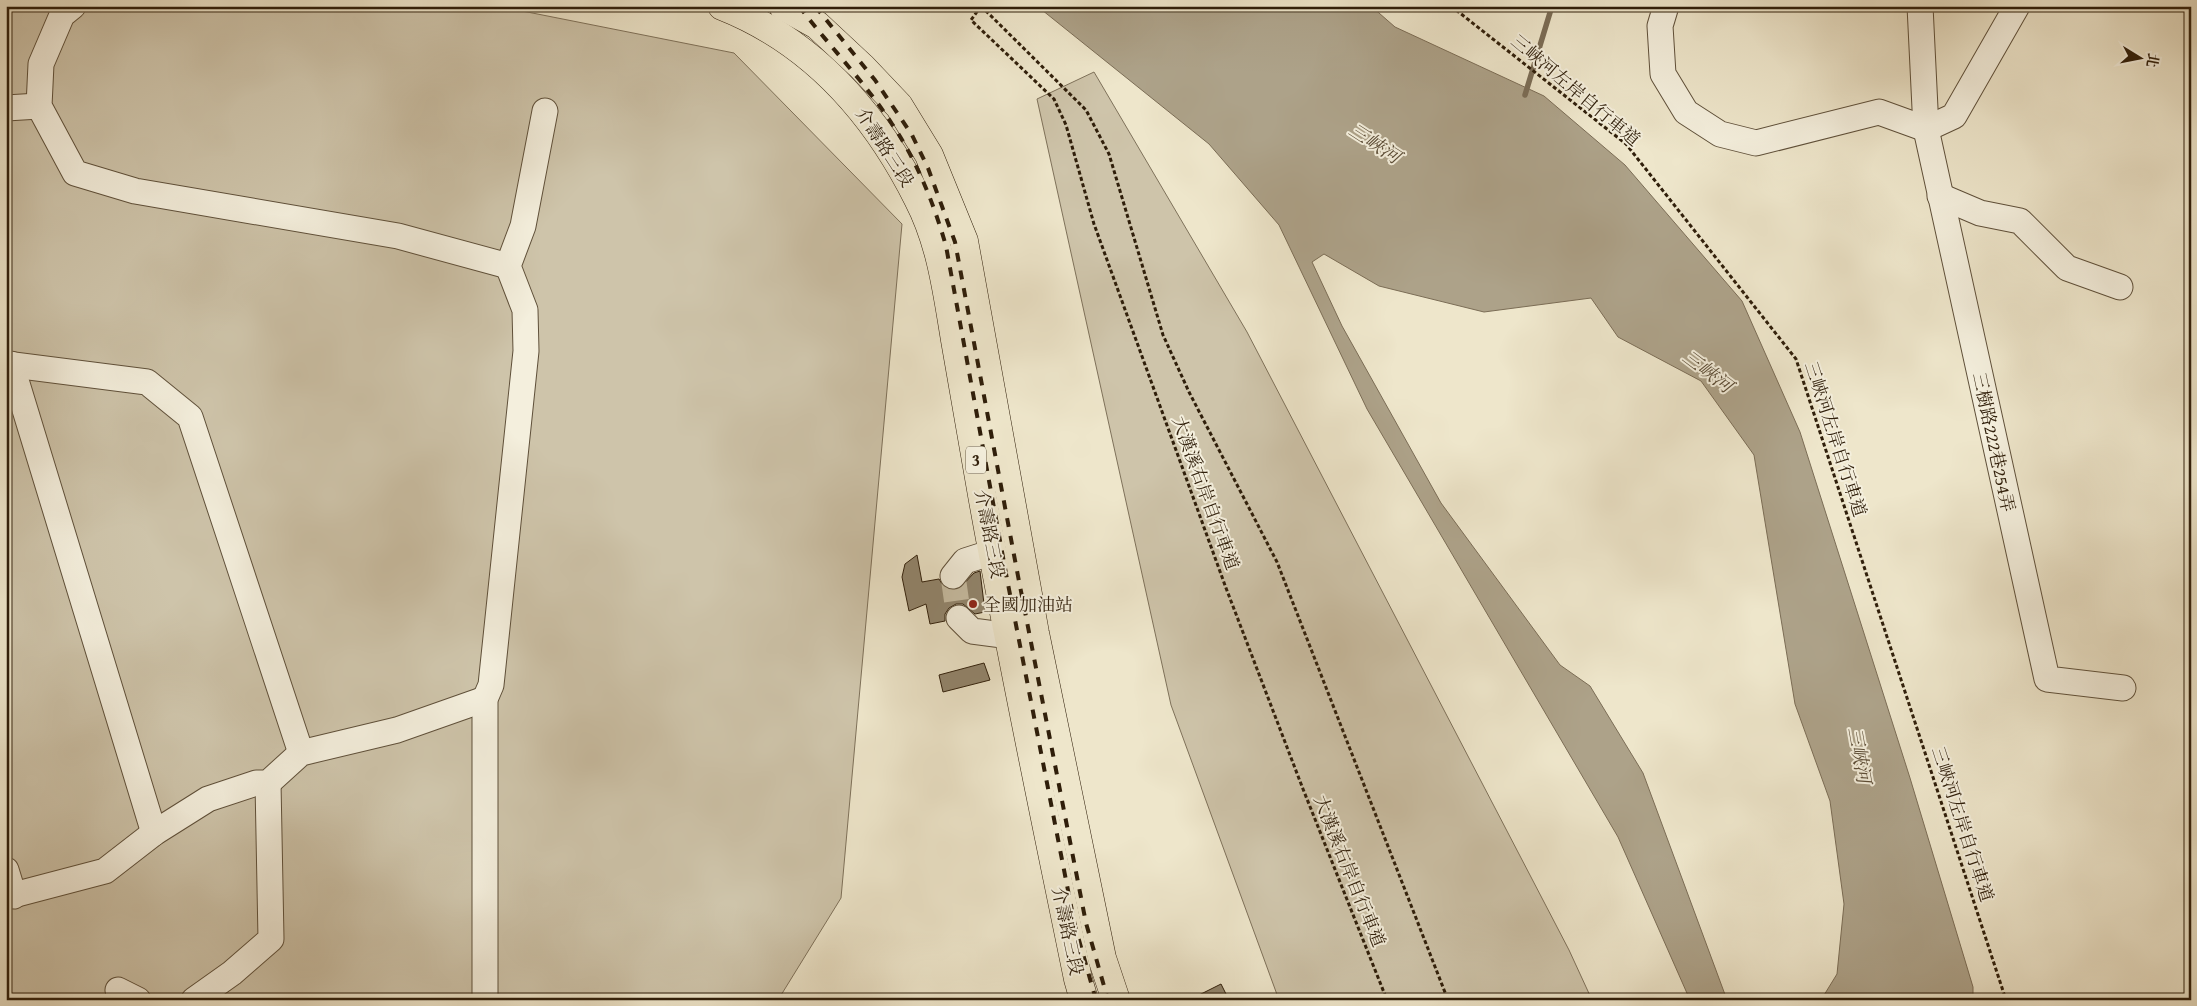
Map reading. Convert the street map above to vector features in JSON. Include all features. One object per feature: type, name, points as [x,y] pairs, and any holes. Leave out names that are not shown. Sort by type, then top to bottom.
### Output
[{"type":"main road","name":"介壽路三段","points":[[722,6],[768,30],[810,56],[840,84],[867,115],[893,154],[919,200],[940,254],[993,552],[1081,989]]},
{"type":"main road","name":"介壽路三段","points":[[783,6],[817,25],[862,67],[899,106],[929,155],[964,241],[1035,633],[1106,970],[1116,1000]]},
{"type":"main road","points":[[791,6],[817,25]]},
{"type":"lane","points":[[73,6],[62,15],[41,64],[39,106],[75,173],[135,191],[398,236],[508,266]]},
{"type":"lane","points":[[1666,6],[1660,26],[1663,74],[1686,112],[1720,134],[1756,142],[1879,112],[1926,130],[1954,116],[2017,6]]},
{"type":"lane","name":"三樹路222巷254弄","points":[[1920,6],[1926,130],[2047,679],[2123,688]]},
{"type":"lane","points":[[6,108],[39,106]]},
{"type":"lane","points":[[484,1000],[485,699],[491,685],[526,352],[525,310],[508,266],[524,226],[545,111]]},
{"type":"lane","points":[[1940,196],[1980,213],[2020,221],[2067,268],[2120,286]]},
{"type":"lane","points":[[154,833],[9,364],[147,382],[190,417],[301,752]]},
{"type":"lane","points":[[953,576],[965,561],[993,552]]},
{"type":"lane","points":[[959,618],[972,631],[1010,636]]},
{"type":"lane","points":[[6,870],[10,897],[105,872],[154,833],[208,799],[256,783],[268,783],[301,752],[397,730],[485,699]]},
{"type":"lane","points":[[194,1000],[232,973],[271,939],[268,783]]},
{"type":"lane","points":[[1081,989],[1106,970]]},
{"type":"path","name":"大漢溪右岸自行車道","points":[[981,6],[971,20],[1054,99],[1066,125],[1094,224],[1226,588],[1386,1000]]},
{"type":"path","points":[[981,6],[1086,110],[1109,154],[1163,334],[1188,392],[1276,562],[1448,1000]]},
{"type":"path","name":"三峽河左岸自行車道","points":[[1451,6],[1626,144],[1796,359],[2006,1000]]},
{"type":"shaded area","points":[[6,6],[497,6],[734,53],[902,224],[841,898],[778,1000],[6,1000]]},
{"type":"shaded area","points":[[1094,72],[1247,332],[1569,950],[1592,1000],[1279,1000],[1171,705],[1037,99]]},
{"type":"water","name":"三峽河","points":[[1037,6],[1371,6],[1395,27],[1544,96],[1625,165],[1742,301],[1800,432],[1910,778],[1973,987],[1973,1000],[1821,1000],[1837,974],[1844,904],[1830,801],[1795,704],[1754,455],[1701,381],[1618,337],[1591,298],[1484,312],[1379,286],[1324,254],[1312,262],[1342,326],[1441,503],[1560,665],[1590,686],[1643,773],[1727,1000],[1690,1000],[1618,837],[1367,409],[1279,225],[1209,144]]},
{"type":"building","points":[[917,555],[922,582],[939,579],[944,587],[950,590],[959,589],[974,573],[980,571],[985,612],[975,614],[963,604],[956,604],[949,608],[945,614],[945,621],[930,624],[926,604],[909,611],[902,577],[905,564]]},
{"type":"building","points":[[984,663],[990,680],[943,692],[939,675]]},
{"type":"building","points":[[1221,984],[1229,1000],[1189,1000]]},
{"type":"waterway","points":[[1525,95],[1552,6]]},
{"type":"tunnel","points":[[953,576],[959,618]]},
{"type":"railway","points":[[799,6],[870,93],[901,138],[924,183],[946,246],[1007,579],[1075,926],[1096,1000]]},
{"type":"railway","points":[[815,6],[875,80],[912,135],[928,168],[955,242],[1086,923],[1108,1000]]},
{"type":"place","name":"全國加油站","points":[[973,604]]}]
